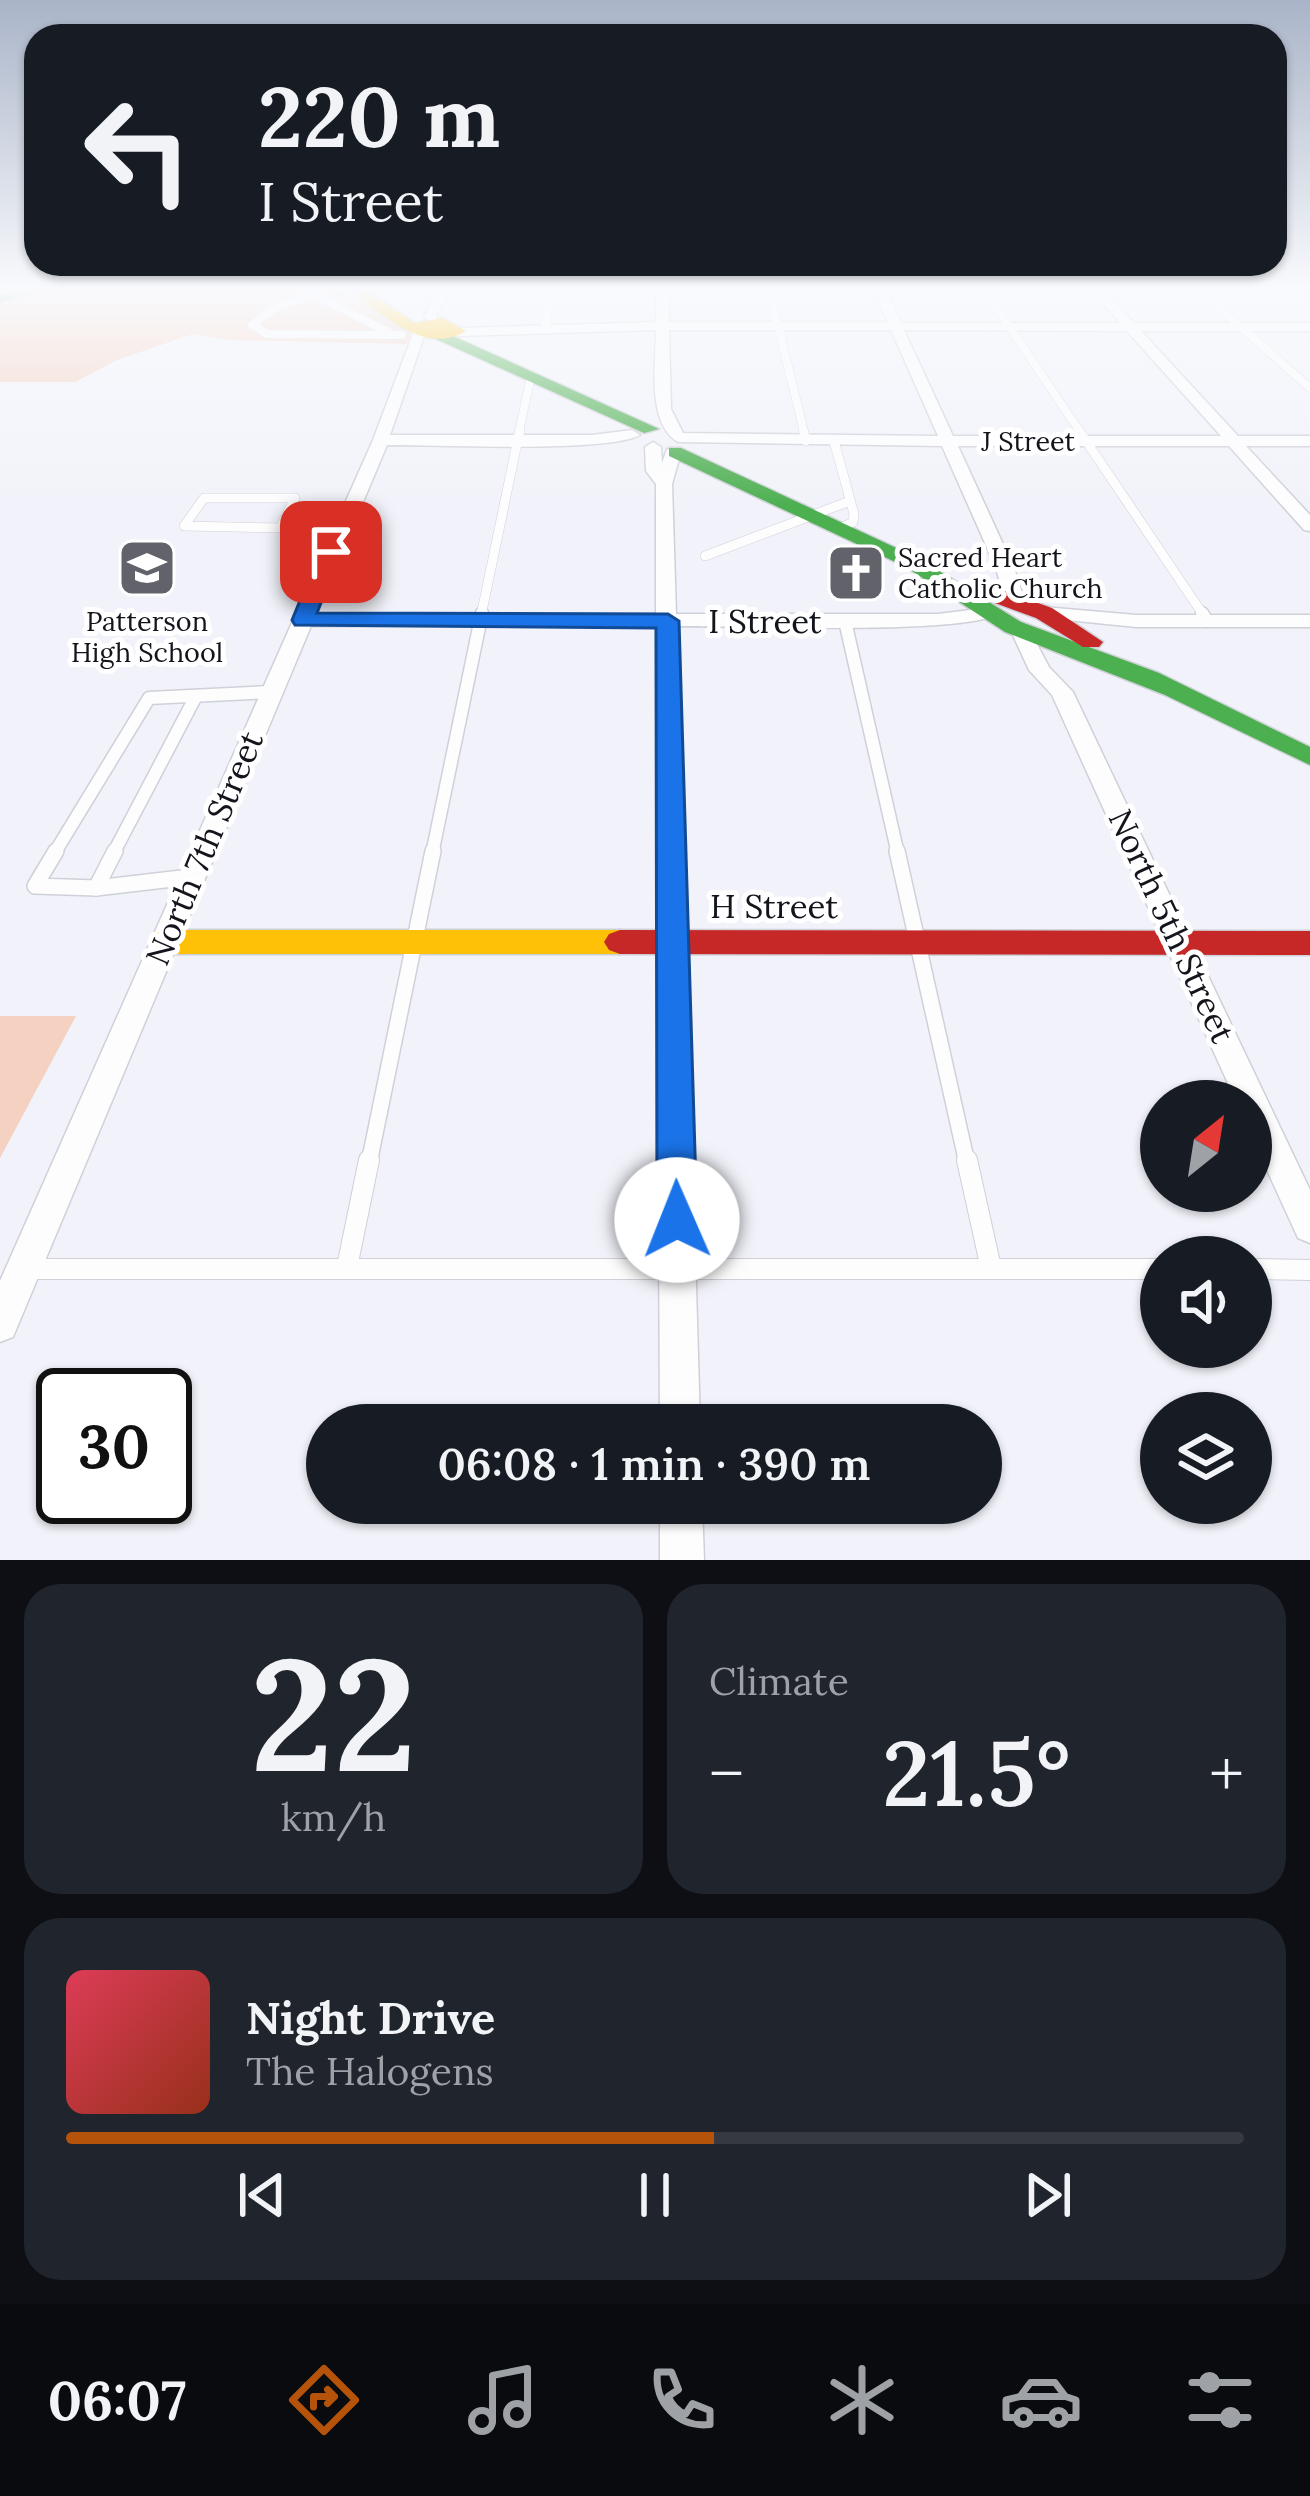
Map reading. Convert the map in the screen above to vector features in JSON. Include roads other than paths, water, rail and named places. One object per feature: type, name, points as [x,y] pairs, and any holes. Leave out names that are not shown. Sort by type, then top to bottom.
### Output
[{"type":"main road","points":[[505,362],[812,513],[846,514],[913,563],[1310,757]]},
{"type":"main road","points":[[1027,620],[1072,660],[1094,657],[1171,689]]},
{"type":"main road","name":"H Street","points":[[165,942],[1310,943]]},
{"type":"street","name":"North 7th Street","points":[[0,1324],[381,440],[409,372],[408,362]]},
{"type":"street","points":[[663,362],[680,1404]]},
{"type":"street","name":"North 5th Street","points":[[913,362],[1027,620],[1310,1227]]},
{"type":"street","points":[[1162,362],[1310,526]]},
{"type":"street","name":"J Street","points":[[381,440],[1310,441]]},
{"type":"street","name":"I Street","points":[[303,620],[1310,621]]},
{"type":"street","name":"I Street","points":[[938,620],[1136,620]]},
{"type":"street","points":[[681,1524],[682,1560]]},
{"type":"lane","points":[[785,362],[806,441]]},
{"type":"lane","points":[[1034,362],[1207,621]]},
{"type":"lane","points":[[1280,362],[1310,388]]},
{"type":"lane","points":[[347,1267],[518,440],[525,373]]},
{"type":"lane","points":[[834,441],[846,514]]},
{"type":"lane","points":[[287,519],[295,498],[204,498],[184,526],[280,527],[287,519],[344,518]]},
{"type":"lane","points":[[705,556],[812,513]]},
{"type":"lane","points":[[845,621],[991,1268]]},
{"type":"lane","points":[[193,876],[96,888],[34,886],[149,698],[269,692]]},
{"type":"lane","points":[[96,888],[196,696]]},
{"type":"lane","points":[[24,1269],[1140,1269]]},
{"type":"lane","points":[[1272,1269],[1310,1270]]},
{"type":"place","name":"Patterson High School","points":[[147,568]]},
{"type":"place","name":"Sacred Heart Catholic Church","points":[[856,573]]}]
